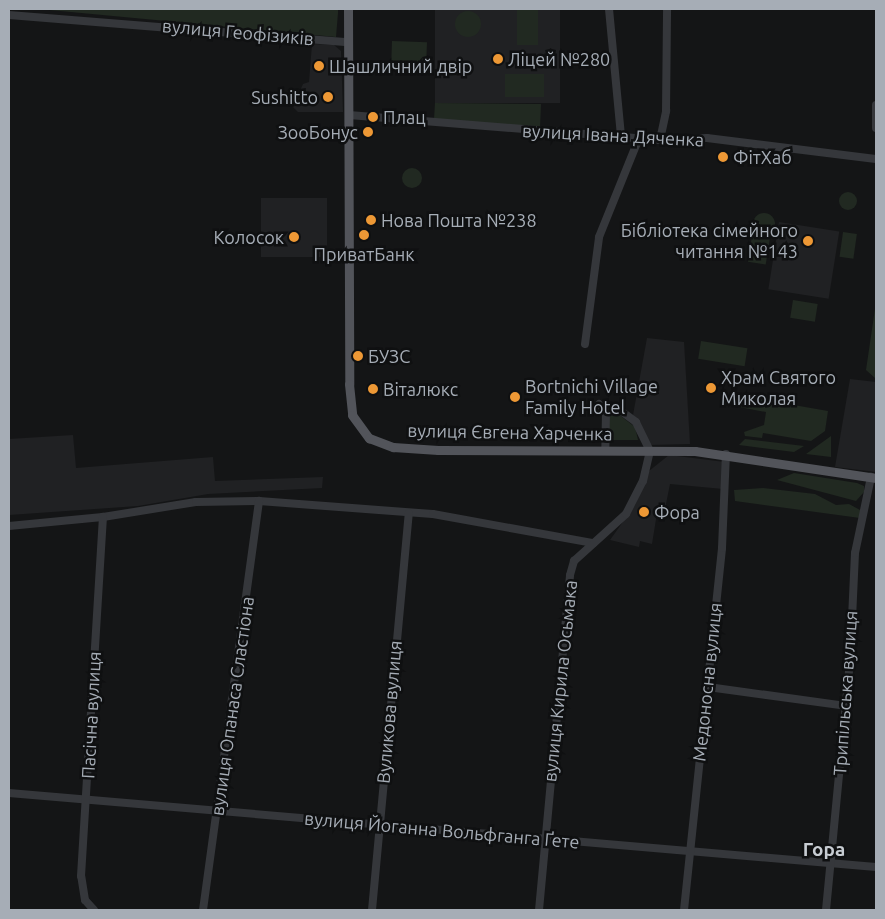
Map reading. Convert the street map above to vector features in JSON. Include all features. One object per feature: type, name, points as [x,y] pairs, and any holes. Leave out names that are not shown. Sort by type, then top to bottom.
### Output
[{"type":"main road","name":"вулиця Євгена Харченка","points":[[348,9],[349,384],[358,426],[369,438],[393,446],[726,454],[873,478]]},
{"type":"street","points":[[608,9],[621,137]]},
{"type":"street","points":[[660,140],[666,111],[667,9]]},
{"type":"street","name":"вулиця Геофізиків","points":[[9,15],[348,42]]},
{"type":"street","points":[[876,105],[876,128]]},
{"type":"street","name":"вулиця Івана Дяченка","points":[[349,115],[660,140],[707,138],[876,159]]},
{"type":"street","points":[[585,344],[599,237],[639,138]]},
{"type":"street","points":[[876,150],[876,159]]},
{"type":"street","points":[[599,404],[606,411],[621,411],[636,422],[650,451]]},
{"type":"street","points":[[605,450],[606,411]]},
{"type":"street","name":"вулиця Кирила Осьмака","points":[[540,910],[570,575],[574,561],[626,514],[642,481],[650,451]]},
{"type":"street","name":"Медоносна вулиця","points":[[684,910],[728,486],[726,454]]},
{"type":"street","name":"Трипільська вулиця","points":[[826,910],[846,706],[855,553],[873,478]]},
{"type":"street","points":[[9,526],[103,517],[196,502],[258,501],[409,514],[547,532],[593,543]]},
{"type":"street","name":"вулиця Опанаса Сластіона","points":[[203,910],[218,810],[258,501]]},
{"type":"street","name":"Вуликова вулиця","points":[[372,910],[409,514]]},
{"type":"street","name":"Пасічна вулиця","points":[[94,910],[84,895],[81,876],[103,517]]},
{"type":"street","points":[[708,687],[846,706]]},
{"type":"street","name":"вулиця Йоганна Вольфганга Ґете","points":[[9,793],[876,867]]},
{"type":"shaded area","points":[[39,9],[338,9],[338,13],[336,37]]},
{"type":"shaded area","name":"Ліцей №280","points":[[435,9],[560,9],[560,103],[435,103]]},
{"type":"shaded area","points":[[517,9],[538,9],[538,45],[517,45]]},
{"type":"shaded area","points":[[468,11],[477,15],[481,24],[477,33],[468,37],[459,33],[455,24],[459,15]]},
{"type":"shaded area","points":[[392,41],[427,42],[426,66],[391,65]]},
{"type":"shaded area","points":[[312,44],[334,45],[341,51],[343,112],[298,112],[293,107],[303,84],[309,82]]},
{"type":"shaded area","points":[[505,74],[544,74],[544,97],[505,97]]},
{"type":"shaded area","points":[[435,103],[541,104],[540,128],[434,119]]},
{"type":"shaded area","points":[[408,168],[416,168],[422,174],[422,182],[416,188],[408,188],[402,182],[402,174]]},
{"type":"shaded area","points":[[844,192],[852,192],[857,197],[855,208],[844,210],[839,205],[839,197]]},
{"type":"shaded area","name":"Колосок","points":[[261,198],[327,198],[327,257],[261,257]]},
{"type":"shaded area","points":[[764,213],[772,216],[775,224],[772,232],[764,235],[756,232],[753,224],[756,216]]},
{"type":"shaded area","points":[[779,222],[839,232],[829,299],[768,289]]},
{"type":"shaded area","points":[[843,232],[857,234],[853,259],[840,257]]},
{"type":"shaded area","points":[[752,236],[770,239],[766,264],[748,262]]},
{"type":"shaded area","points":[[793,300],[818,304],[815,322],[790,318]]},
{"type":"shaded area","points":[[876,302],[876,378],[875,378],[866,370]]},
{"type":"shaded area","points":[[647,338],[684,342],[690,444],[650,445],[633,415]]},
{"type":"shaded area","points":[[701,341],[747,348],[745,366],[698,359]]},
{"type":"shaded area","points":[[850,379],[876,382],[876,472],[835,467]]},
{"type":"shaded area","points":[[741,396],[828,411],[825,431],[811,441],[763,433],[762,438],[745,436],[744,432],[764,425],[766,412],[739,407]]},
{"type":"shaded area","points":[[618,414],[635,427],[638,440],[608,440],[608,415]]},
{"type":"shaded area","points":[[73,435],[76,468],[213,457],[215,481],[323,477],[322,488],[208,494],[138,506],[9,515],[9,439]]},
{"type":"shaded area","points":[[831,436],[831,457],[806,454]]},
{"type":"shaded area","points":[[745,439],[804,446],[794,452],[739,445]]},
{"type":"shaded area","points":[[669,455],[725,462],[723,489],[670,484],[664,514],[657,513],[652,544],[640,541],[639,547],[610,540],[635,505],[649,471]]},
{"type":"shaded area","points":[[794,473],[857,483],[864,486],[864,492],[856,501],[777,480]]},
{"type":"shaded area","points":[[763,488],[815,494],[836,505],[849,504],[860,510],[860,518],[735,501],[734,490]]},
{"type":"place","name":"Ліцей №280","points":[[498,59]]},
{"type":"place","name":"Шашличний двір","points":[[319,66]]},
{"type":"place","name":"Sushitto","points":[[328,97]]},
{"type":"place","name":"Плац","points":[[373,117]]},
{"type":"place","name":"ЗооБонус","points":[[368,132]]},
{"type":"place","name":"ФітХаб","points":[[723,157]]},
{"type":"place","name":"Нова Пошта №238","points":[[371,220]]},
{"type":"place","name":"ПриватБанк","points":[[364,235]]},
{"type":"place","name":"Колосок","points":[[294,237]]},
{"type":"place","name":"Бібліотека сімейного читання №143","points":[[808,241]]},
{"type":"place","name":"БУЗС","points":[[358,356]]},
{"type":"place","name":"Храм Святого Миколая","points":[[711,388]]},
{"type":"place","name":"Віталюкс","points":[[373,389]]},
{"type":"place","name":"Bortnichi Village Family Hotel","points":[[515,397]]},
{"type":"place","name":"Фора","points":[[644,512]]},
{"type":"district","name":"Гора","points":[[824,850]]}]
